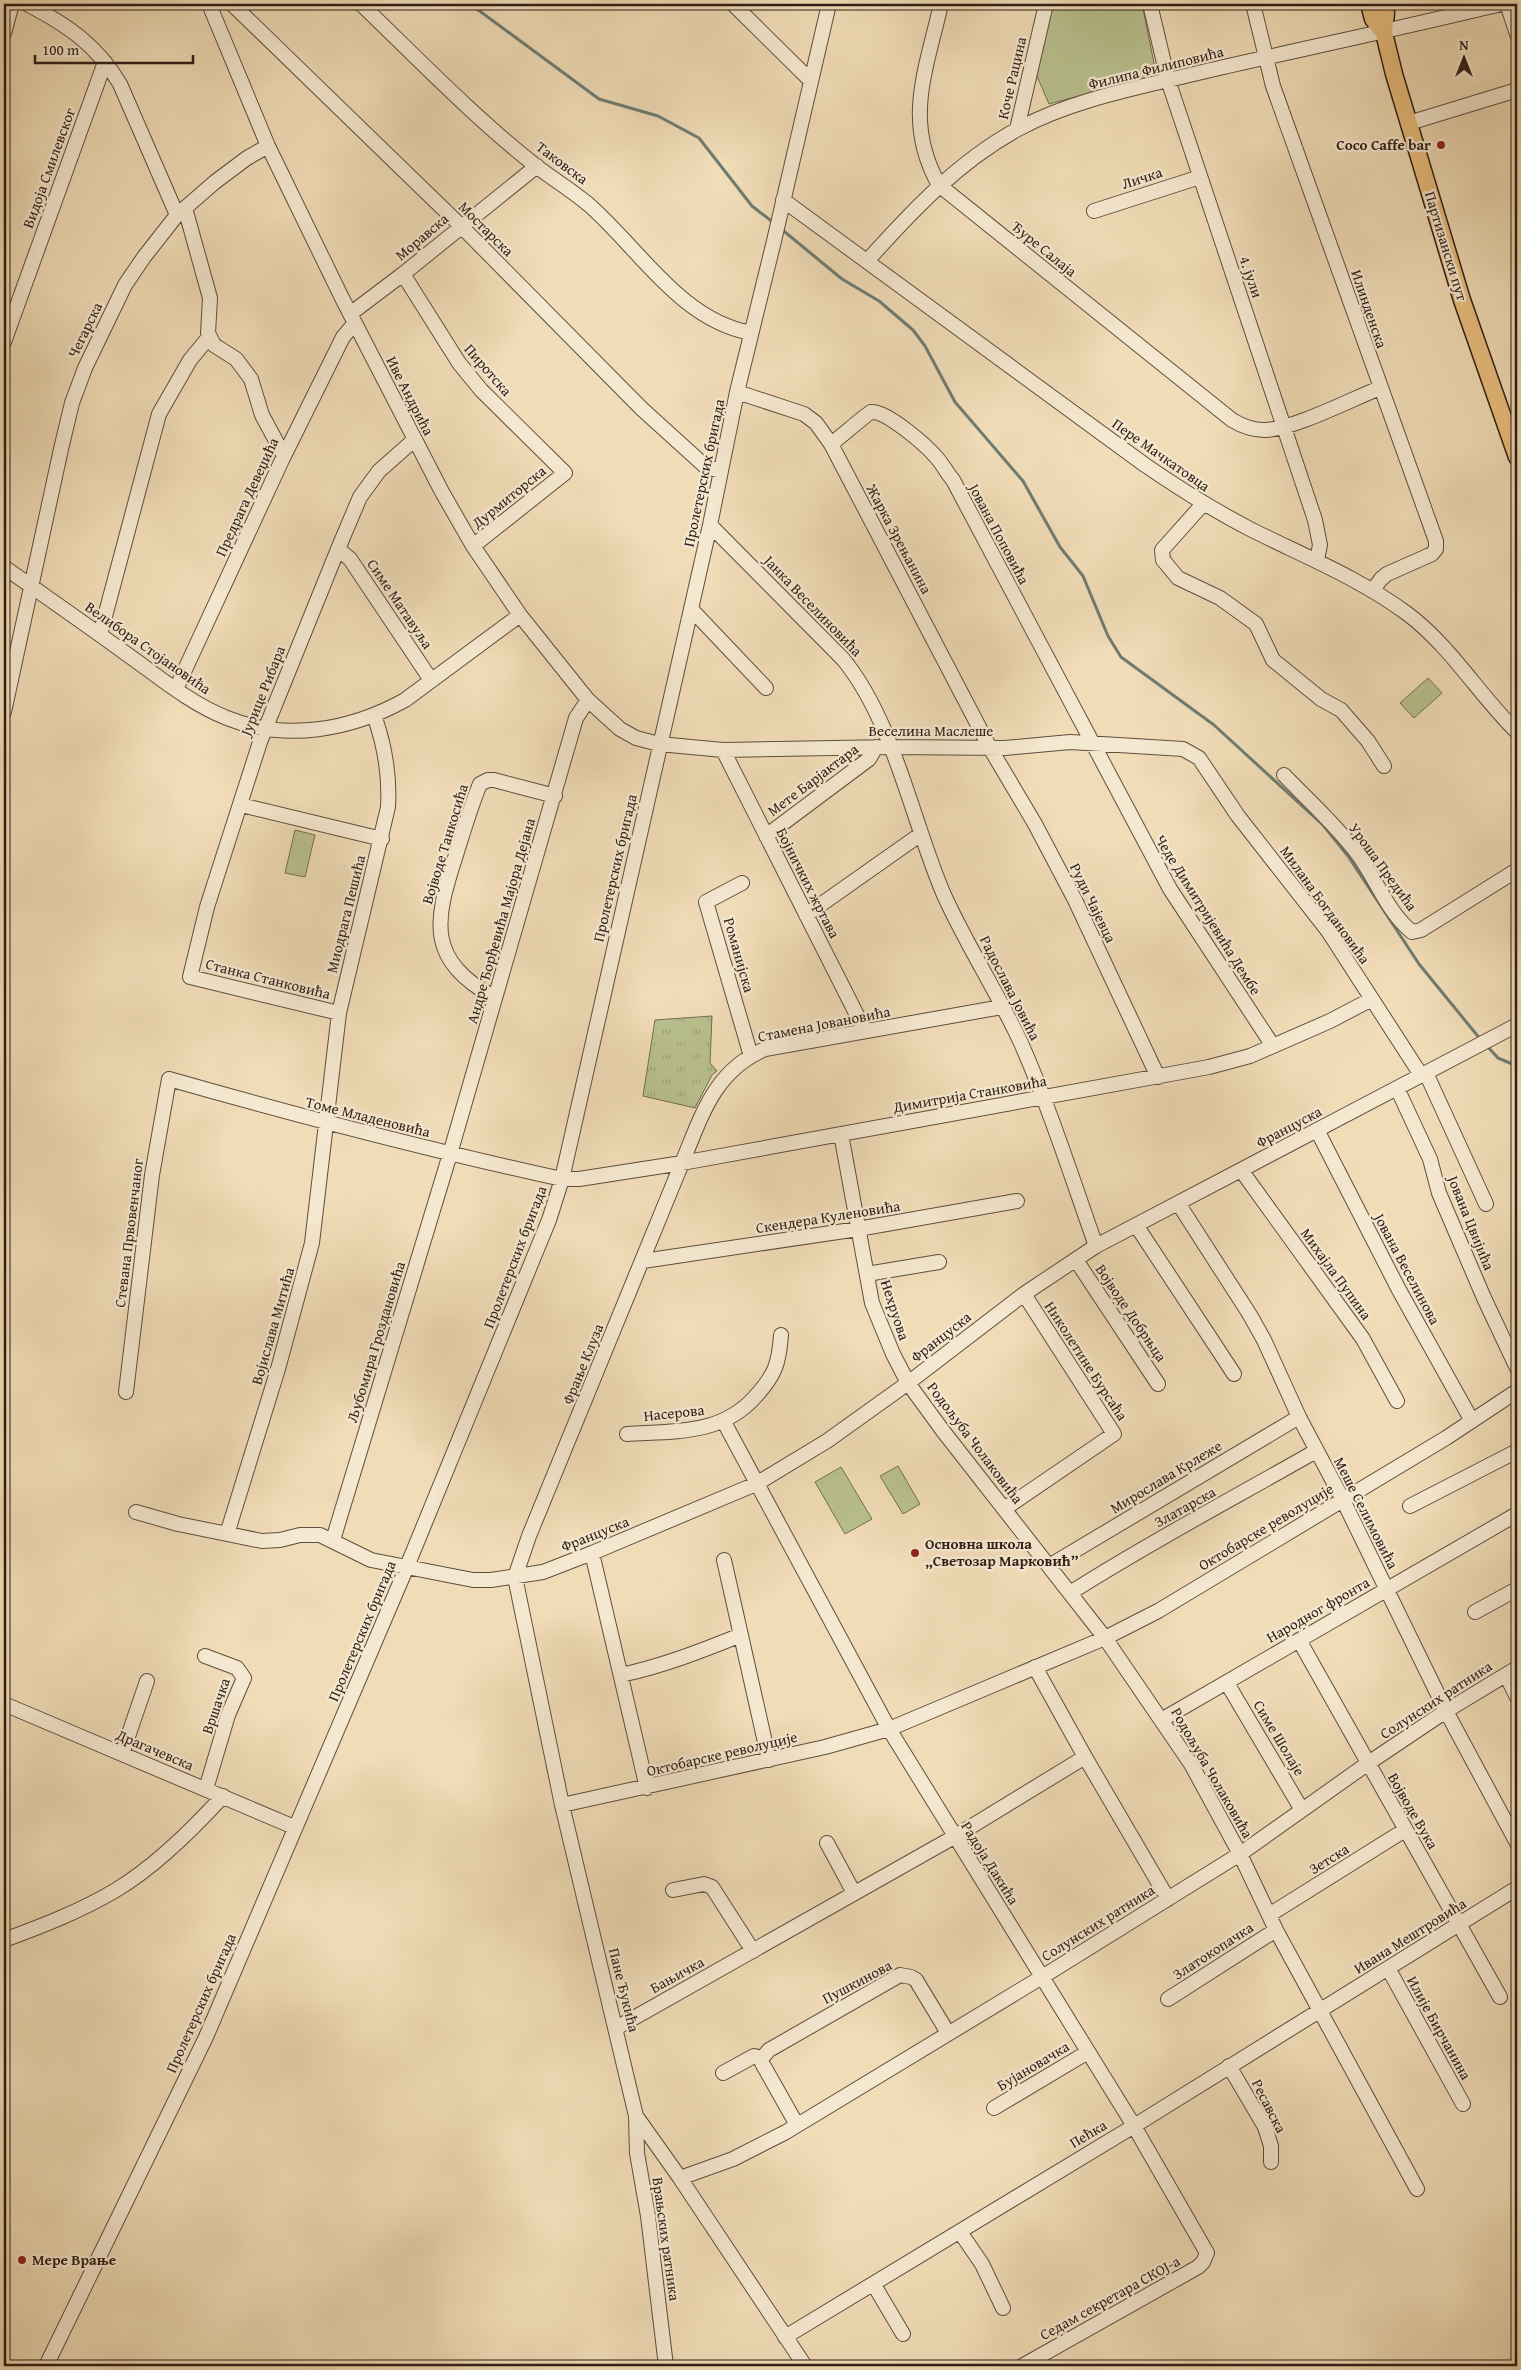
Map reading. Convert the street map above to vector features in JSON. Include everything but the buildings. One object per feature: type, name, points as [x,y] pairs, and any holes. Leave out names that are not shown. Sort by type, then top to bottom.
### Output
[{"type":"main road","name":"Партизански пут","points":[[1369,4],[1373,19],[1384,32]]},
{"type":"main road","name":"Партизански пут","points":[[1383,4],[1386,13],[1384,32],[1409,123],[1462,300],[1517,457]]},
{"type":"street","points":[[4,33],[12,4]]},
{"type":"street","points":[[27,4],[72,30],[93,47],[120,84],[181,211],[210,298],[207,325],[209,337],[214,345],[236,358],[251,379],[262,415],[284,456]]},
{"type":"street","name":"Иве Андрића","points":[[209,4],[268,146],[414,440],[473,546],[520,614],[588,700],[627,734],[660,744]]},
{"type":"street","name":"Таковска","points":[[361,4],[453,94],[537,166],[559,180],[589,205],[642,260],[685,300],[719,324],[751,333]]},
{"type":"street","points":[[734,4],[811,81]]},
{"type":"street","name":"Пролетерских бригада","points":[[46,2366],[206,2037],[294,1827],[406,1569],[542,1238],[562,1179],[710,525],[737,392],[829,4]]},
{"type":"street","name":"Ђуре Салаја","points":[[941,4],[919,102],[919,124],[928,166],[939,185],[1232,420],[1256,430],[1285,427],[1380,388]]},
{"type":"street","name":"Коче Рацина","points":[[1017,129],[1046,4]]},
{"type":"street","name":"4. јули","points":[[1150,4],[1168,80],[1285,427],[1319,536],[1317,560]]},
{"type":"street","name":"Илинденска","points":[[1253,4],[1273,86],[1437,546],[1428,557],[1387,574],[1373,590]]},
{"type":"street","name":"Филипа Филиповића","points":[[868,260],[939,185],[1017,129],[1079,104],[1168,80],[1501,4]]},
{"type":"street","points":[[1507,4],[1517,34]]},
{"type":"street","points":[[216,21],[221,12],[235,7]]},
{"type":"street","name":"Мостарска","points":[[235,7],[461,226],[642,409],[706,467],[722,471]]},
{"type":"street","name":"Видоја Смилевског","points":[[4,342],[105,62]]},
{"type":"street","points":[[1409,123],[1517,90]]},
{"type":"street","name":"Чегарска","points":[[4,712],[61,449],[72,403],[85,368],[125,285],[144,257],[181,211],[239,164],[268,146]]},
{"type":"street","name":"Моравска","points":[[353,318],[461,226],[537,166]]},
{"type":"street","name":"Личка","points":[[1094,211],[1200,176]]},
{"type":"street","name":"Пере Мачкатовца","points":[[782,205],[868,260],[1145,465],[1203,504],[1373,590],[1431,634],[1517,732]]},
{"type":"street","name":"Пиротска","points":[[403,274],[459,363],[481,390],[565,473]]},
{"type":"street","name":"Предрага Девеџића","points":[[176,689],[284,456],[353,318]]},
{"type":"street","points":[[100,635],[160,414],[190,360],[209,337]]},
{"type":"street","name":"Жарка Зрењанина","points":[[737,392],[804,414],[816,423],[831,444],[990,748]]},
{"type":"street","name":"Јована Поповића","points":[[831,444],[847,432],[865,414],[874,412],[883,415],[904,429],[926,446],[937,458],[953,480],[1093,744]]},
{"type":"street","name":"Јурице Рибара","points":[[190,977],[202,926],[264,728],[338,549],[360,497],[395,455],[414,440]]},
{"type":"street","name":"Дурмиторска","points":[[473,546],[565,473]]},
{"type":"street","points":[[1203,504],[1162,550],[1163,560],[1167,567],[1178,578],[1220,598],[1256,624],[1273,660],[1321,699],[1341,710],[1368,741],[1384,766]]},
{"type":"street","name":"Јанка Веселиновића","points":[[710,525],[823,638],[852,670],[890,747]]},
{"type":"street","name":"Симе Матавуља","points":[[338,549],[350,559],[431,680]]},
{"type":"street","name":"Велибора Стојановића","points":[[4,567],[176,689],[228,718],[264,728],[291,732],[330,728],[374,715],[405,700],[520,614]]},
{"type":"street","points":[[691,609],[766,688]]},
{"type":"street","name":"Андре Ђорђевића Мајора Дејана","points":[[450,1154],[576,718],[588,700]]},
{"type":"street","name":"Миодрага Пешића","points":[[326,1123],[339,1013],[382,839],[388,807],[389,772],[387,756],[374,715]]},
{"type":"street","name":"Веселина Маслеше","points":[[660,744],[723,750],[876,747],[990,748],[1025,747],[1070,742],[1130,744],[1183,750],[1199,758]]},
{"type":"street","name":"Чеде Димитријевића Дембе","points":[[1093,744],[1170,888],[1273,1046]]},
{"type":"street","name":"Мете Барјактара","points":[[766,836],[869,759],[876,747]]},
{"type":"street","name":"Радослава Јовића","points":[[890,747],[944,894],[1020,1041],[1044,1097],[1096,1246]]},
{"type":"street","name":"Руди Чајевца","points":[[990,748],[1036,824],[1075,900],[1158,1077]]},
{"type":"street","name":"Бојничких жртава","points":[[723,750],[865,1031]]},
{"type":"street","name":"Милана Богдановића","points":[[1199,758],[1224,797],[1328,931],[1423,1074]]},
{"type":"street","name":"Уроша Предића","points":[[1284,776],[1352,847],[1386,900],[1412,932],[1421,930],[1517,870]]},
{"type":"street","name":"Војводе Танкосића","points":[[496,998],[472,983],[458,970],[448,956],[440,928],[443,895],[480,784],[488,780],[494,780],[555,796]]},
{"type":"street","points":[[240,806],[382,839]]},
{"type":"street","points":[[806,915],[921,834]]},
{"type":"street","name":"Романијска","points":[[742,884],[706,902],[751,1056]]},
{"type":"street","name":"Станка Станковића","points":[[190,977],[339,1013]]},
{"type":"street","name":"Димитрија Станковића","points":[[562,1179],[579,1179],[682,1163],[1158,1077],[1250,1056],[1330,1021],[1372,999]]},
{"type":"street","name":"Стамена Јовановића","points":[[682,1163],[706,1105],[717,1086],[725,1076],[751,1056],[766,1050],[1002,1007]]},
{"type":"street","name":"Француска","points":[[333,1540],[358,1556],[406,1569],[473,1580],[515,1577],[543,1572],[756,1484],[827,1441],[908,1383],[1024,1294],[1096,1246],[1517,1025]]},
{"type":"street","name":"Јована Цвијића","points":[[1423,1074],[1486,1204]]},
{"type":"street","name":"Томе Младеновића","points":[[169,1079],[326,1123],[450,1154],[562,1179]]},
{"type":"street","name":"Стевана Првовенчаног","points":[[126,1392],[152,1175],[169,1079]]},
{"type":"street","name":"Јована Цвијића","points":[[1397,1088],[1430,1158],[1440,1193],[1484,1298],[1517,1368]]},
{"type":"street","name":"Војислава Митића","points":[[227,1534],[278,1369],[312,1243],[326,1123]]},
{"type":"street","name":"Јована Веселинова","points":[[1317,1130],[1398,1290],[1472,1421]]},
{"type":"street","name":"Нехруова","points":[[841,1134],[872,1303],[880,1326],[908,1383]]},
{"type":"street","name":"Љубомира Гроздановића","points":[[333,1540],[450,1154]]},
{"type":"street","name":"Фрање Клуза","points":[[515,1577],[529,1536],[682,1163]]},
{"type":"street","name":"Михајла Пупина","points":[[1241,1170],[1362,1339],[1397,1401]]},
{"type":"street","name":"Скендера Куленовића","points":[[643,1261],[858,1229],[1017,1201]]},
{"type":"street","name":"Меше Селимовића","points":[[1178,1203],[1250,1315],[1298,1417],[1343,1500],[1446,1711],[1512,1821],[1517,1843]]},
{"type":"street","points":[[1136,1225],[1234,1374]]},
{"type":"street","name":"Војводе Добрњца","points":[[1076,1260],[1158,1384]]},
{"type":"street","name":"Нехруова","points":[[867,1274],[938,1262]]},
{"type":"street","name":"Николетине Бурсаћа","points":[[1004,1509],[1114,1434],[1024,1294]]},
{"type":"street","name":"Насерова","points":[[627,1434],[684,1430],[724,1422],[747,1406],[770,1379],[780,1356],[781,1335]]},
{"type":"street","name":"Родољуба Чолаковића","points":[[908,1383],[1105,1638],[1163,1720],[1191,1764],[1240,1854],[1276,1930],[1417,2189]]},
{"type":"street","name":"Октобарске револуције","points":[[562,1805],[647,1788],[825,1747],[889,1729],[1105,1638],[1158,1611],[1472,1421],[1517,1391]]},
{"type":"street","name":"Мирослава Крлеже","points":[[1049,1566],[1298,1417]]},
{"type":"street","name":"Насерова","points":[[724,1422],[756,1484]]},
{"type":"street","name":"Златарска","points":[[1070,1593],[1133,1553],[1189,1524],[1316,1451]]},
{"type":"street","points":[[1410,1506],[1517,1451]]},
{"type":"street","name":"Радоја Дакића","points":[[756,1484],[889,1729],[1134,2126],[1207,2253]]},
{"type":"street","points":[[136,1512],[178,1524],[262,1541],[300,1535],[320,1535],[333,1540]]},
{"type":"street","name":"Народног фронта","points":[[1163,1720],[1517,1514]]},
{"type":"street","points":[[592,1553],[647,1788]]},
{"type":"street","points":[[724,1560],[769,1760]]},
{"type":"street","name":"Пане Ђукића","points":[[515,1577],[562,1805],[636,2116],[680,2178],[804,2366]]},
{"type":"street","points":[[1475,1612],[1517,1589]]},
{"type":"street","points":[[621,1675],[675,1662],[741,1635]]},
{"type":"street","name":"Војводе Вука","points":[[1299,1640],[1367,1764],[1500,1997]]},
{"type":"street","name":"Вршачка","points":[[205,1656],[237,1668],[244,1678],[228,1716],[206,1789]]},
{"type":"street","points":[[1035,1667],[1168,1899]]},
{"type":"street","points":[[1512,1672],[1517,1697]]},
{"type":"street","name":"Солунских ратника","points":[[680,2178],[733,2159],[798,2125],[1042,1977],[1240,1854],[1367,1764],[1446,1711],[1512,1672]]},
{"type":"street","points":[[122,1754],[147,1681]]},
{"type":"street","name":"Симе Шолаје","points":[[1227,1683],[1302,1810]]},
{"type":"street","name":"Драгачевска","points":[[4,1704],[294,1827]]},
{"type":"street","name":"Бањичка","points":[[616,2028],[954,1837],[1085,1757]]},
{"type":"street","points":[[4,1940],[83,1907],[118,1889],[177,1842],[223,1796]]},
{"type":"street","name":"Зетска","points":[[1269,1915],[1405,1830]]},
{"type":"street","points":[[827,1843],[854,1893]]},
{"type":"street","points":[[672,1890],[704,1884],[712,1887],[753,1951]]},
{"type":"street","name":"Ивана Мештровића","points":[[1320,2011],[1459,1926],[1517,1888]]},
{"type":"street","name":"Златокопачка","points":[[1168,1999],[1276,1930]]},
{"type":"street","name":"Илије Бирчанина","points":[[1388,1968],[1463,2104]]},
{"type":"street","name":"Пушкинова","points":[[723,2073],[754,2056],[762,2058],[769,2050],[900,1975],[916,1980],[948,2033]]},
{"type":"street","name":"Пећка","points":[[785,2337],[874,2285],[1320,2011]]},
{"type":"street","name":"Бујановачка","points":[[994,2108],[1088,2052]]},
{"type":"street","points":[[762,2058],[764,2067],[798,2125]]},
{"type":"street","name":"Ресавска","points":[[1230,2066],[1265,2127],[1271,2146],[1271,2162]]},
{"type":"street","name":"Врањских ратника","points":[[636,2116],[636,2143],[648,2216],[666,2366]]},
{"type":"street","points":[[636,2143],[644,2138],[654,2140]]},
{"type":"street","points":[[960,2232],[982,2264],[1003,2308]]},
{"type":"street","name":"Седам секретара СКОЈ-а","points":[[1022,2366],[1198,2267],[1203,2262],[1207,2253]]},
{"type":"street","points":[[874,2285],[903,2334]]},
{"type":"green space","points":[[1051,4],[1142,4],[1154,63],[1154,76],[1049,104],[1036,74]]},
{"type":"green space","points":[[1428,678],[1442,693],[1414,718],[1400,703]]},
{"type":"green space","points":[[295,830],[315,835],[305,877],[285,873]]},
{"type":"green space","points":[[712,1016],[710,1063],[717,1071],[712,1075],[695,1108],[643,1096],[655,1020]]},
{"type":"green space","points":[[898,1466],[920,1504],[903,1514],[880,1476]]},
{"type":"green space","points":[[841,1467],[872,1519],[845,1534],[815,1482]]},
{"type":"waterway","points":[[470,4],[599,99],[658,116],[699,138],[752,206],[774,223]]},
{"type":"waterway","points":[[780,228],[842,279],[879,301],[913,330],[925,346],[955,402],[1023,481],[1060,547],[1083,576],[1108,636],[1121,657],[1214,725],[1323,825],[1348,856],[1419,964],[1481,1040]]},
{"type":"waterway","points":[[1486,1045],[1498,1058],[1517,1066]]},
{"type":"place","name":"Coco Caffe bar","points":[[1441,145]]},
{"type":"place","name":"Основна школа „Светозар Марковић”","points":[[915,1553]]},
{"type":"place","name":"Мере Врање","points":[[22,2260]]}]
